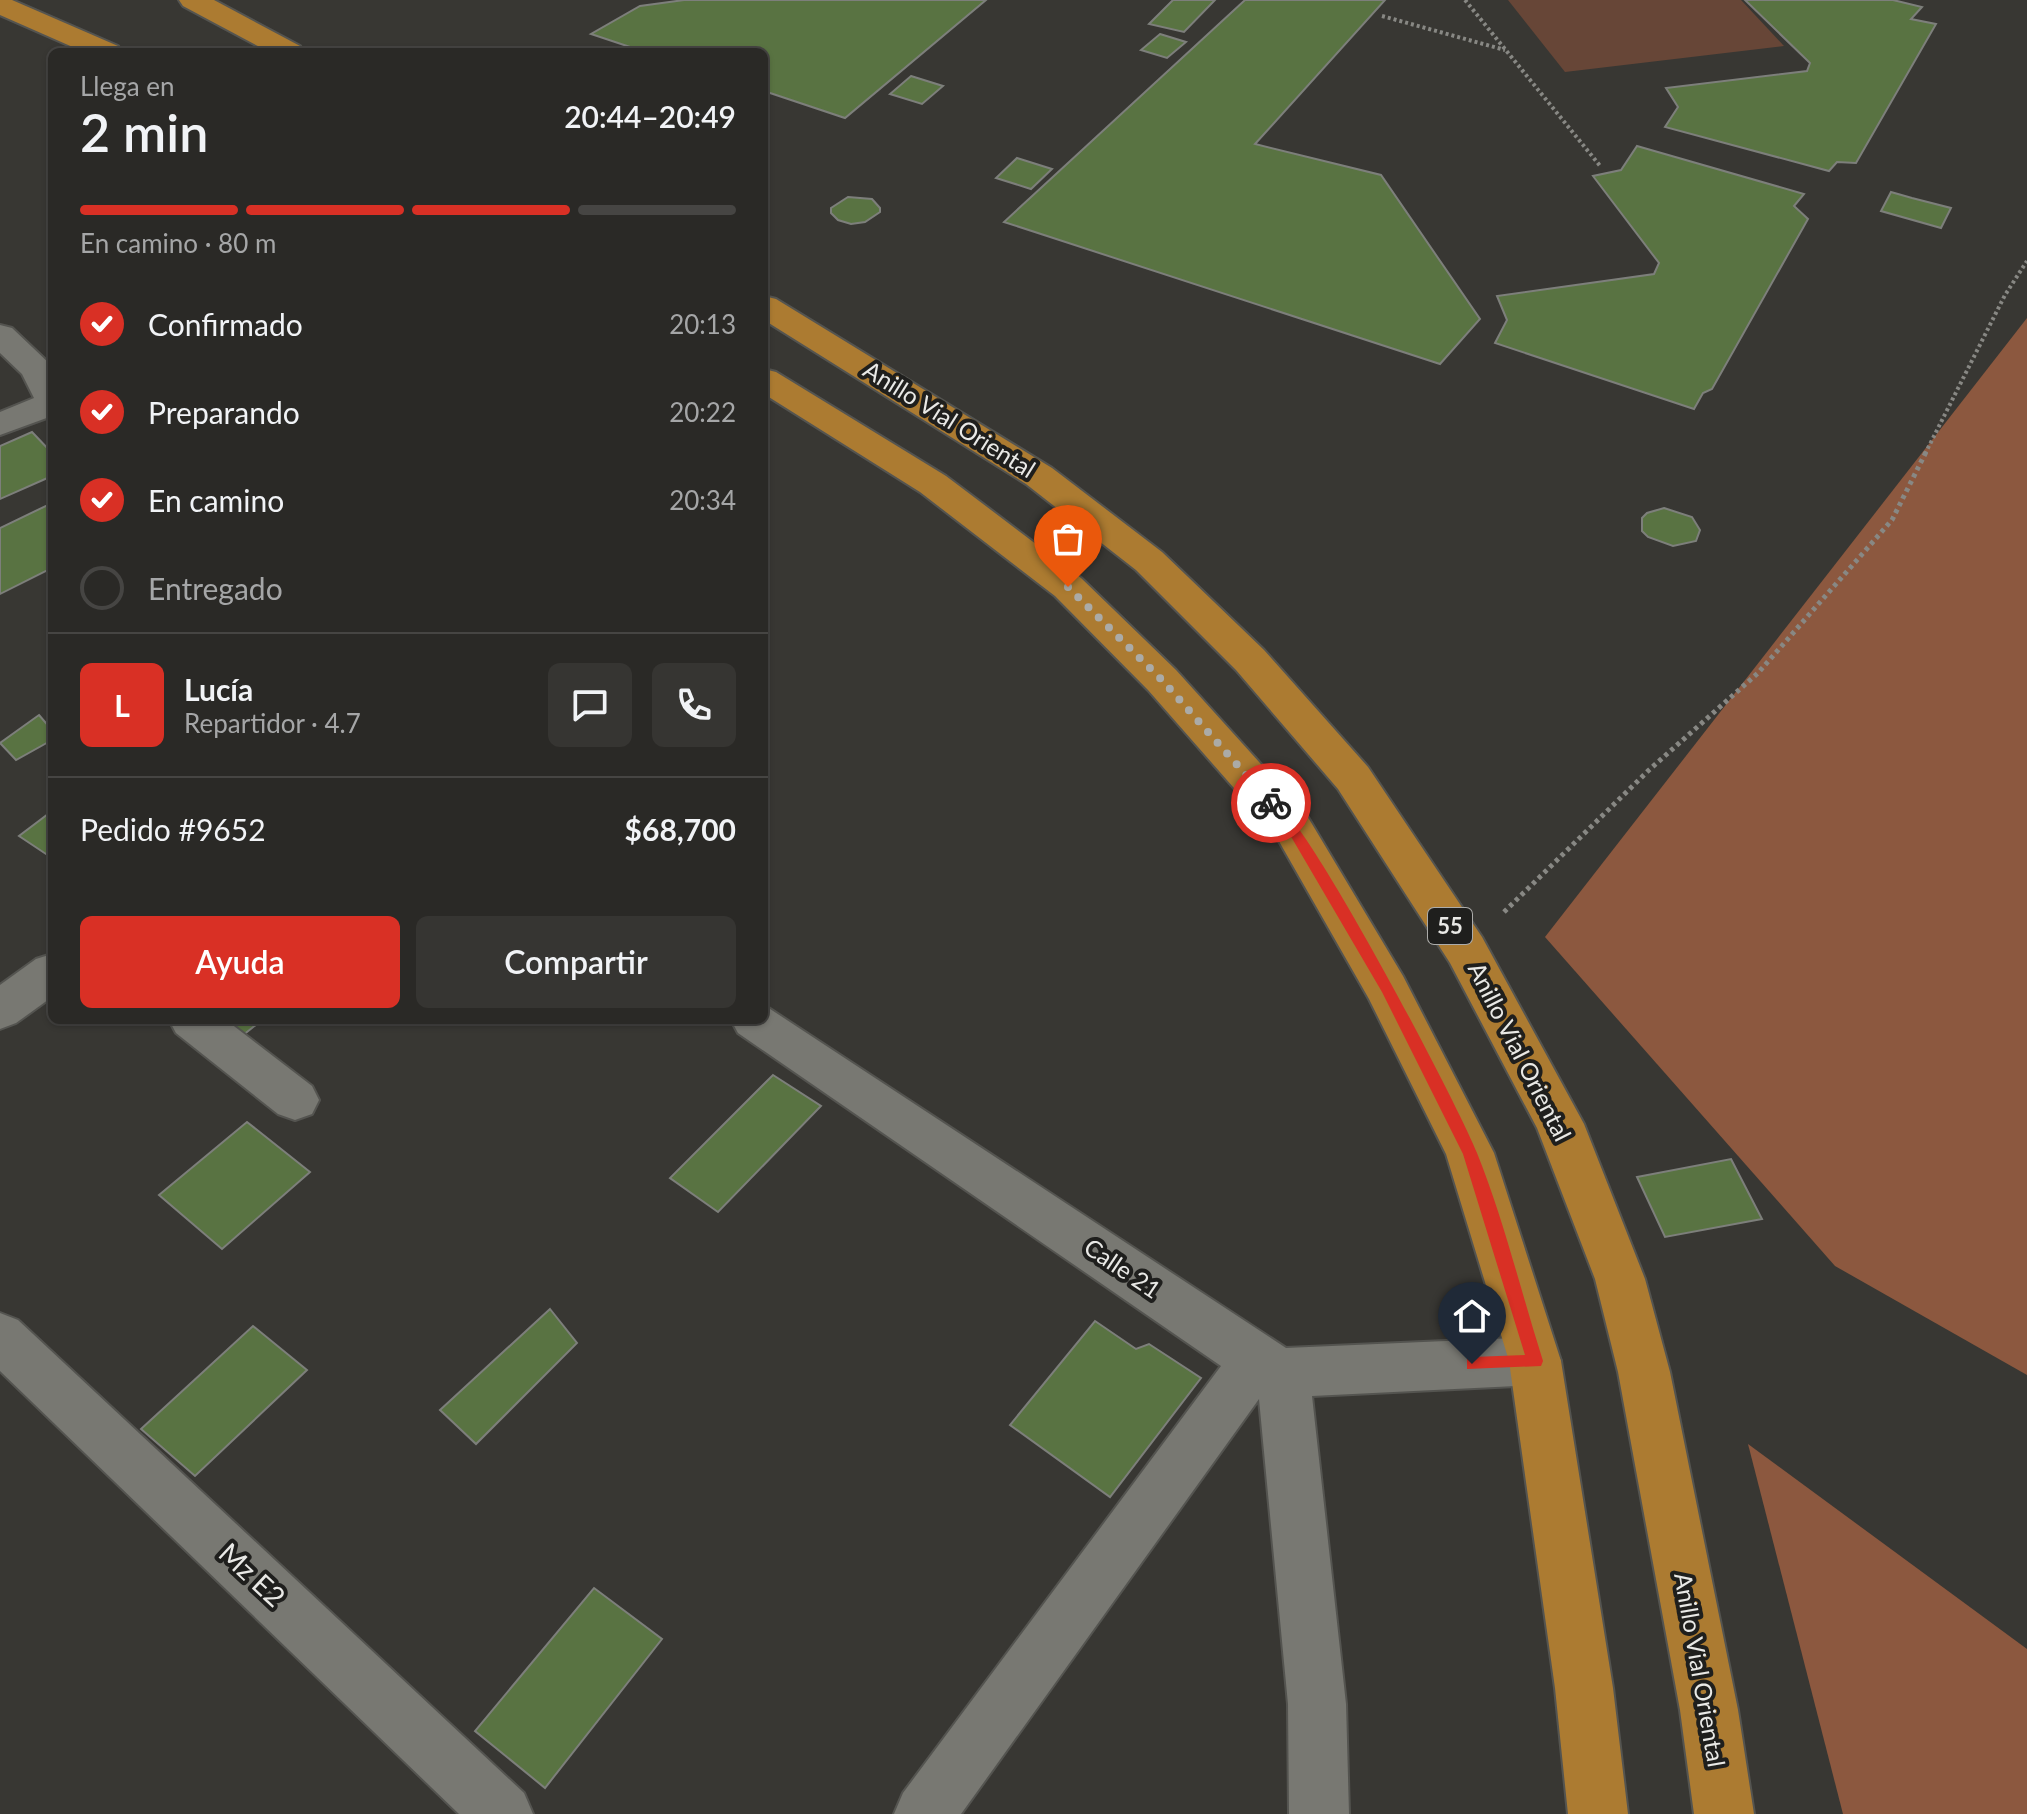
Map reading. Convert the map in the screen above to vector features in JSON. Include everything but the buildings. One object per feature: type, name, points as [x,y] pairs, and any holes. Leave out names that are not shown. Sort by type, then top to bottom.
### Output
[{"type":"highway","points":[[193,0],[283,48]]},
{"type":"highway","points":[[0,5],[99,48]]},
{"type":"highway","name":"Anillo Vial Oriental","points":[[768,308],[1039,476],[1149,561],[1250,660],[1353,778],[1466,950],[1560,1124],[1620,1279],[1650,1403],[1709,1710],[1724,1814]]},
{"type":"highway","points":[[768,381],[933,484],[1068,587],[1162,680],[1291,825],[1387,989],[1470,1153],[1535,1361],[1584,1688],[1598,1814]]},
{"type":"street","points":[[0,335],[37,369],[48,393]]},
{"type":"street","points":[[0,424],[48,404]]},
{"type":"street","points":[[0,1010],[48,975]]},
{"type":"street","points":[[197,1024],[295,1100]]},
{"type":"street","name":"Calle 21","points":[[760,1024],[1270,1367]]},
{"type":"street","name":"Mz E2","points":[[0,1337],[503,1814]]},
{"type":"street","points":[[1270,1367],[1535,1361]]},
{"type":"street","points":[[924,1814],[1270,1367]]},
{"type":"street","points":[[1270,1367],[1317,1704],[1319,1814]]},
{"type":"path","points":[[1465,0],[1601,167]]},
{"type":"path","points":[[1382,16],[1506,50]]},
{"type":"path","points":[[1466,950],[1649,770],[1758,673],[1892,520],[2005,295],[2027,261]]},
{"type":"shaded area","points":[[1508,0],[1741,0],[1784,46],[1565,72]]},
{"type":"shaded area","points":[[2027,318],[2027,1375],[1835,1266],[1545,937]]},
{"type":"shaded area","points":[[1748,1444],[2027,1649],[2027,1814],[1843,1814]]},
{"type":"way so far","points":[[1068,587],[1162,680],[1271,803]]},
{"type":"route","points":[[1271,803],[1291,825],[1387,989],[1470,1153],[1535,1361],[1472,1364]]}]
